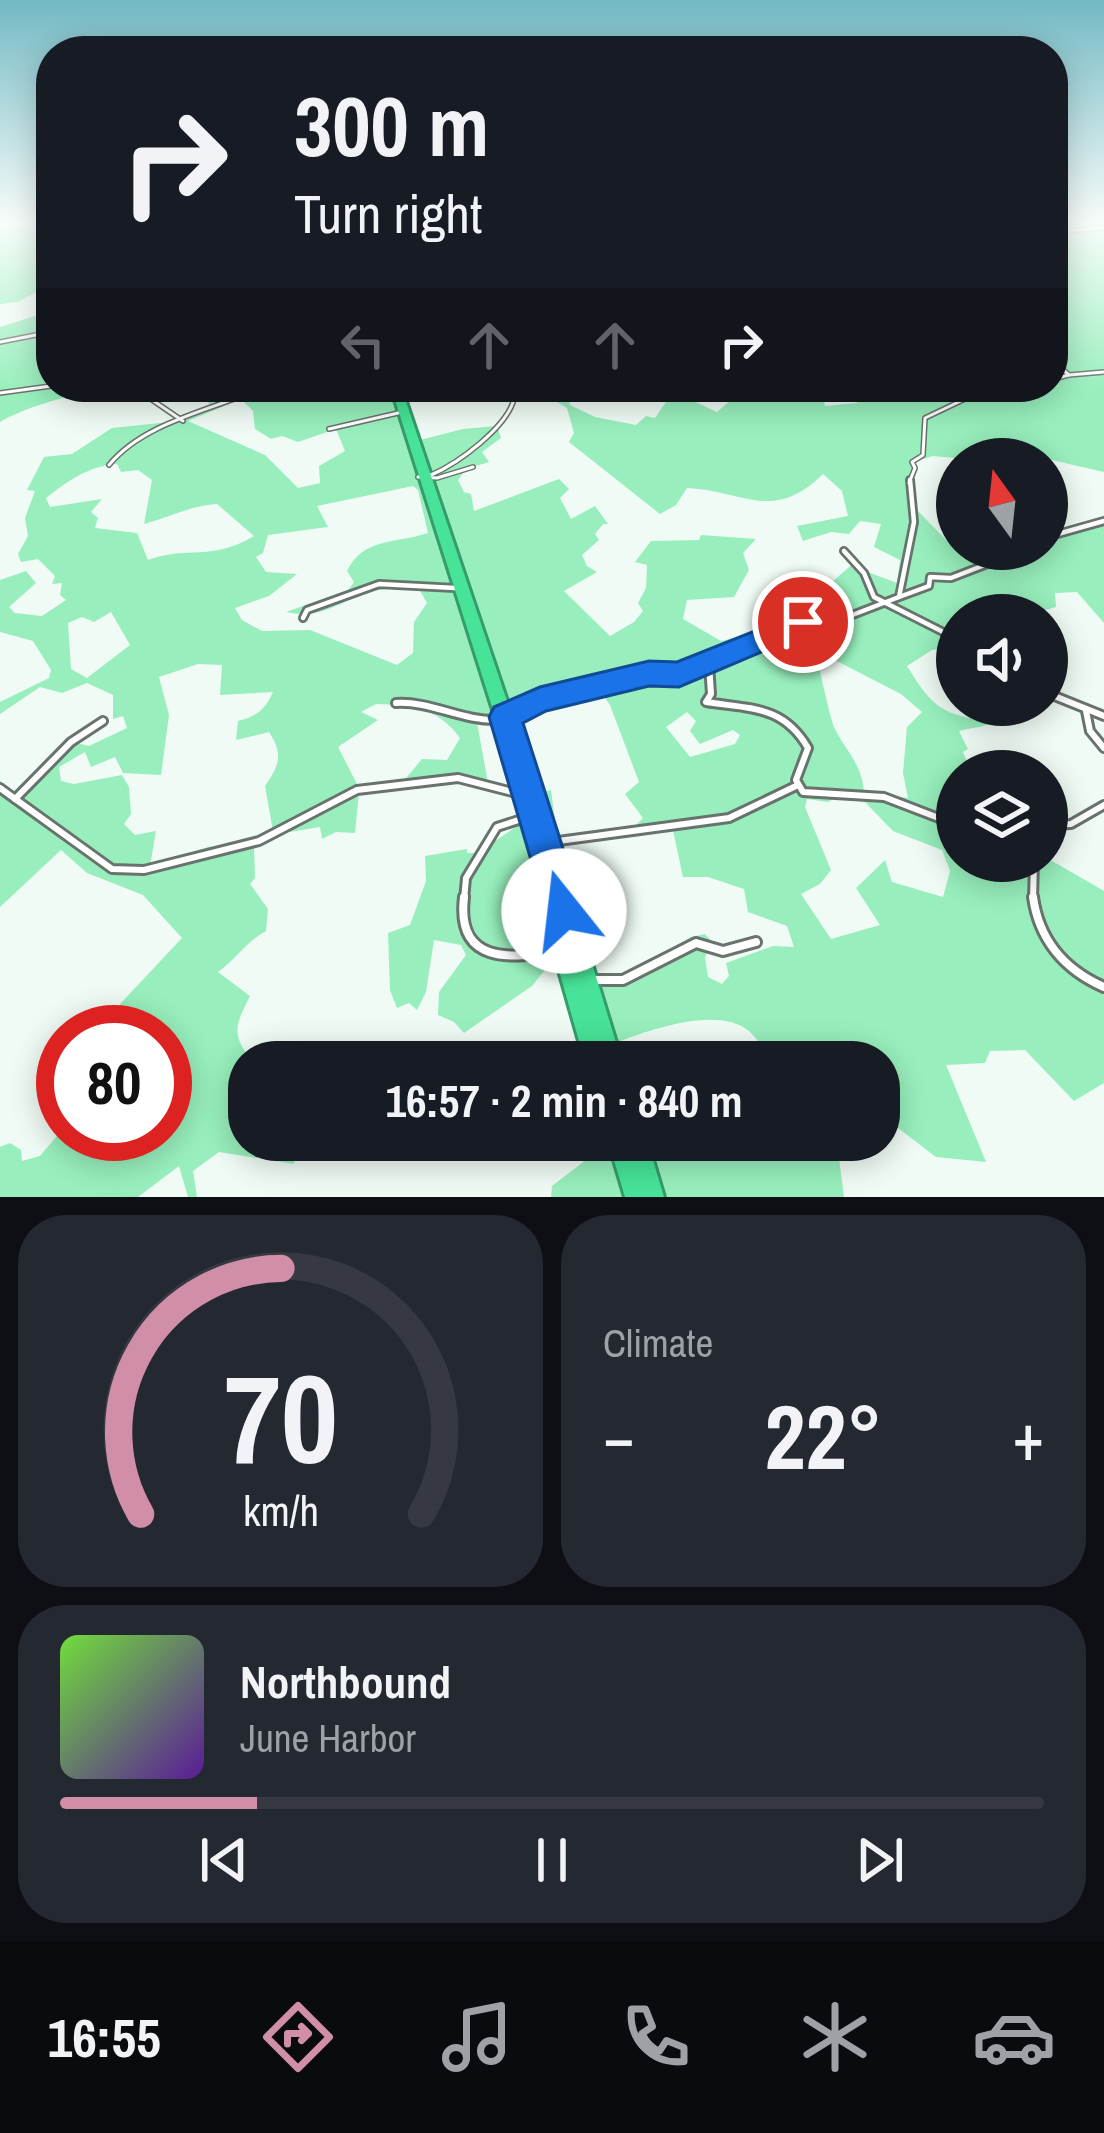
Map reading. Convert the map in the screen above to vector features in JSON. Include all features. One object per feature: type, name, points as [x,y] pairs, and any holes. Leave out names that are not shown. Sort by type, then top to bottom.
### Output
[{"type":"highway","points":[[396,402],[545,843],[603,1041]]},
{"type":"highway","points":[[398,402],[501,718],[592,1041]]},
{"type":"highway","points":[[627,1161],[638,1197]]},
{"type":"highway","points":[[640,1161],[651,1197]]},
{"type":"street","points":[[0,342],[36,335]]},
{"type":"street","points":[[1070,375],[1104,372]]},
{"type":"street","points":[[0,393],[36,388]]},
{"type":"street","points":[[155,402],[183,422]]},
{"type":"street","points":[[109,465],[122,449],[229,402]]},
{"type":"street","points":[[424,476],[472,456],[494,425],[510,415],[513,402]]},
{"type":"street","points":[[899,597],[900,564],[908,554],[915,518],[907,494],[915,468],[912,462],[923,455],[925,418],[959,402]]},
{"type":"street","points":[[329,429],[398,413]]},
{"type":"street","points":[[424,476],[437,478],[472,467]]},
{"type":"street","points":[[1068,531],[1104,521]]},
{"type":"street","points":[[844,551],[864,573],[874,598],[936,629]]},
{"type":"street","points":[[396,703],[442,706],[466,720],[501,718],[540,700],[649,674],[679,675],[803,622],[842,619],[929,586],[930,577],[951,578],[972,570]]},
{"type":"street","points":[[303,618],[307,610],[379,584],[455,588]]},
{"type":"street","points":[[709,664],[711,694],[706,702],[763,706],[802,734],[808,748],[796,786]]},
{"type":"street","points":[[1068,702],[1104,716]]},
{"type":"street","points":[[1086,710],[1090,731],[1104,748]]},
{"type":"street","points":[[15,800],[71,742],[103,721]]},
{"type":"street","points":[[0,788],[112,869],[145,870],[206,852],[241,848],[338,798],[373,787],[458,778],[520,794]]},
{"type":"street","points":[[545,843],[729,818],[796,786],[822,796],[884,797],[936,817]]},
{"type":"street","points":[[1068,824],[1104,806]]},
{"type":"street","points":[[527,817],[497,827],[466,878],[461,923],[469,939],[488,952],[515,958],[552,954],[563,948]]},
{"type":"street","points":[[1034,882],[1035,909],[1056,953],[1067,968],[1104,987]]},
{"type":"street","points":[[585,984],[623,980],[696,943],[724,951],[756,942]]},
{"type":"green space","points":[[0,281],[36,281],[36,292],[18,302],[0,304]]},
{"type":"green space","points":[[1068,281],[1104,281],[1104,472],[1068,464],[1068,438],[936,438],[936,456],[914,462],[918,469],[909,494],[936,530],[936,570],[1068,570],[1068,526],[1104,516],[1104,623],[1077,592],[936,594],[936,650],[907,666],[936,703],[936,726],[983,726],[959,731],[966,750],[936,750],[936,848],[893,831],[865,802],[807,799],[805,807],[831,870],[820,884],[801,894],[831,939],[880,925],[856,888],[885,860],[892,882],[943,897],[947,882],[1068,882],[1068,870],[1104,891],[1104,1083],[1074,1101],[1025,1050],[990,1051],[985,1063],[946,1065],[986,1162],[936,1157],[900,1130],[900,1041],[757,1041],[735,1023],[700,1020],[608,1041],[561,958],[553,960],[532,986],[464,1033],[438,1015],[439,992],[466,955],[461,945],[434,940],[426,992],[417,1010],[409,1003],[397,1008],[390,990],[388,933],[410,925],[426,881],[425,856],[467,849],[467,853],[477,853],[519,825],[515,800],[551,790],[557,836],[632,829],[643,818],[625,794],[639,782],[610,705],[599,689],[532,709],[476,717],[488,783],[483,790],[452,781],[359,792],[355,833],[336,832],[322,839],[320,827],[283,833],[254,847],[255,878],[250,884],[268,909],[266,931],[218,972],[250,996],[239,1020],[240,1041],[228,1041],[228,1153],[219,1152],[193,1171],[197,1197],[188,1197],[179,1166],[138,1197],[0,1197],[0,1147],[10,1143],[21,1150],[22,1161],[36,1157],[36,1161],[192,1161],[192,1005],[120,1004],[182,938],[143,895],[87,873],[61,850],[0,907],[0,780],[5,791],[16,796],[68,741],[89,746],[127,728],[123,716],[113,719],[113,695],[87,683],[62,693],[40,687],[0,714],[0,702],[49,678],[51,670],[33,641],[0,632],[0,580],[26,571],[36,583],[9,607],[15,613],[42,616],[66,600],[60,595],[62,583],[52,584],[55,576],[38,559],[21,562],[18,554],[28,536],[25,518],[35,491],[27,490],[44,457],[72,454],[112,428],[179,421],[151,402],[185,420],[210,407],[208,402],[234,402],[188,421],[265,455],[298,488],[320,483],[319,466],[345,451],[336,429],[298,442],[282,436],[271,439],[255,429],[253,411],[244,402],[405,402],[420,440],[497,426],[501,438],[482,452],[489,462],[466,469],[458,480],[464,492],[471,494],[474,511],[559,479],[569,489],[560,498],[571,519],[595,506],[608,524],[603,524],[595,534],[599,540],[582,555],[597,572],[564,591],[610,636],[643,611],[638,603],[646,588],[647,565],[635,562],[651,541],[699,540],[701,535],[756,539],[743,553],[749,570],[734,597],[687,600],[683,619],[721,641],[774,628],[786,644],[819,652],[819,645],[801,627],[819,621],[806,605],[856,561],[865,571],[897,583],[900,560],[874,547],[881,524],[860,521],[849,534],[831,532],[803,541],[797,526],[848,516],[842,491],[823,474],[805,489],[773,501],[687,488],[676,505],[660,514],[569,442],[574,433],[567,408],[557,402],[570,402],[595,417],[636,425],[646,416],[655,418],[666,402],[696,402],[717,412],[729,402],[824,402],[825,406],[1068,402]],"holes":[[[117,464],[121,472],[138,470],[152,480],[144,524],[217,504],[254,536],[225,549],[148,560],[137,533],[95,528],[98,518],[91,512],[102,499],[50,507],[46,498],[97,468]],[[413,486],[428,533],[362,552],[347,571],[354,582],[348,590],[286,612],[324,611],[379,590],[419,589],[427,603],[414,622],[413,653],[397,665],[310,630],[262,631],[242,620],[235,608],[269,596],[297,574],[266,572],[256,557],[263,553],[268,535],[328,527],[317,506]],[[111,612],[130,645],[87,678],[71,669],[68,623],[82,617],[94,622]],[[827,656],[901,694],[922,712],[907,727],[903,773],[908,798],[864,791],[856,765],[834,727],[819,668],[825,667]],[[198,664],[222,665],[220,695],[273,692],[260,711],[238,721],[236,740],[269,732],[277,747],[276,766],[265,786],[273,831],[243,845],[208,847],[150,866],[156,831],[135,835],[124,824],[131,814],[129,787],[122,775],[74,784],[61,781],[59,767],[85,752],[91,767],[115,757],[123,773],[161,775],[169,715],[159,677]],[[376,704],[433,714],[460,738],[447,760],[422,759],[403,782],[358,786],[338,747],[378,720],[361,712]],[[687,712],[696,721],[690,731],[700,744],[733,730],[740,735],[735,744],[690,757],[666,727]],[[672,826],[683,877],[708,877],[744,889],[748,912],[787,926],[794,947],[773,946],[726,963],[729,976],[722,984],[708,977],[705,958],[711,941],[705,934],[691,937],[631,972],[596,980],[556,847],[595,836]]]},
{"type":"green space","points":[[36,316],[36,402],[50,402],[0,422],[0,327]]},
{"type":"green space","points":[[585,1161],[839,1161],[844,1197],[551,1197],[552,1186]]},
{"type":"route","points":[[564,911],[505,717],[540,700],[612,682],[649,674],[679,675],[803,622]]}]
